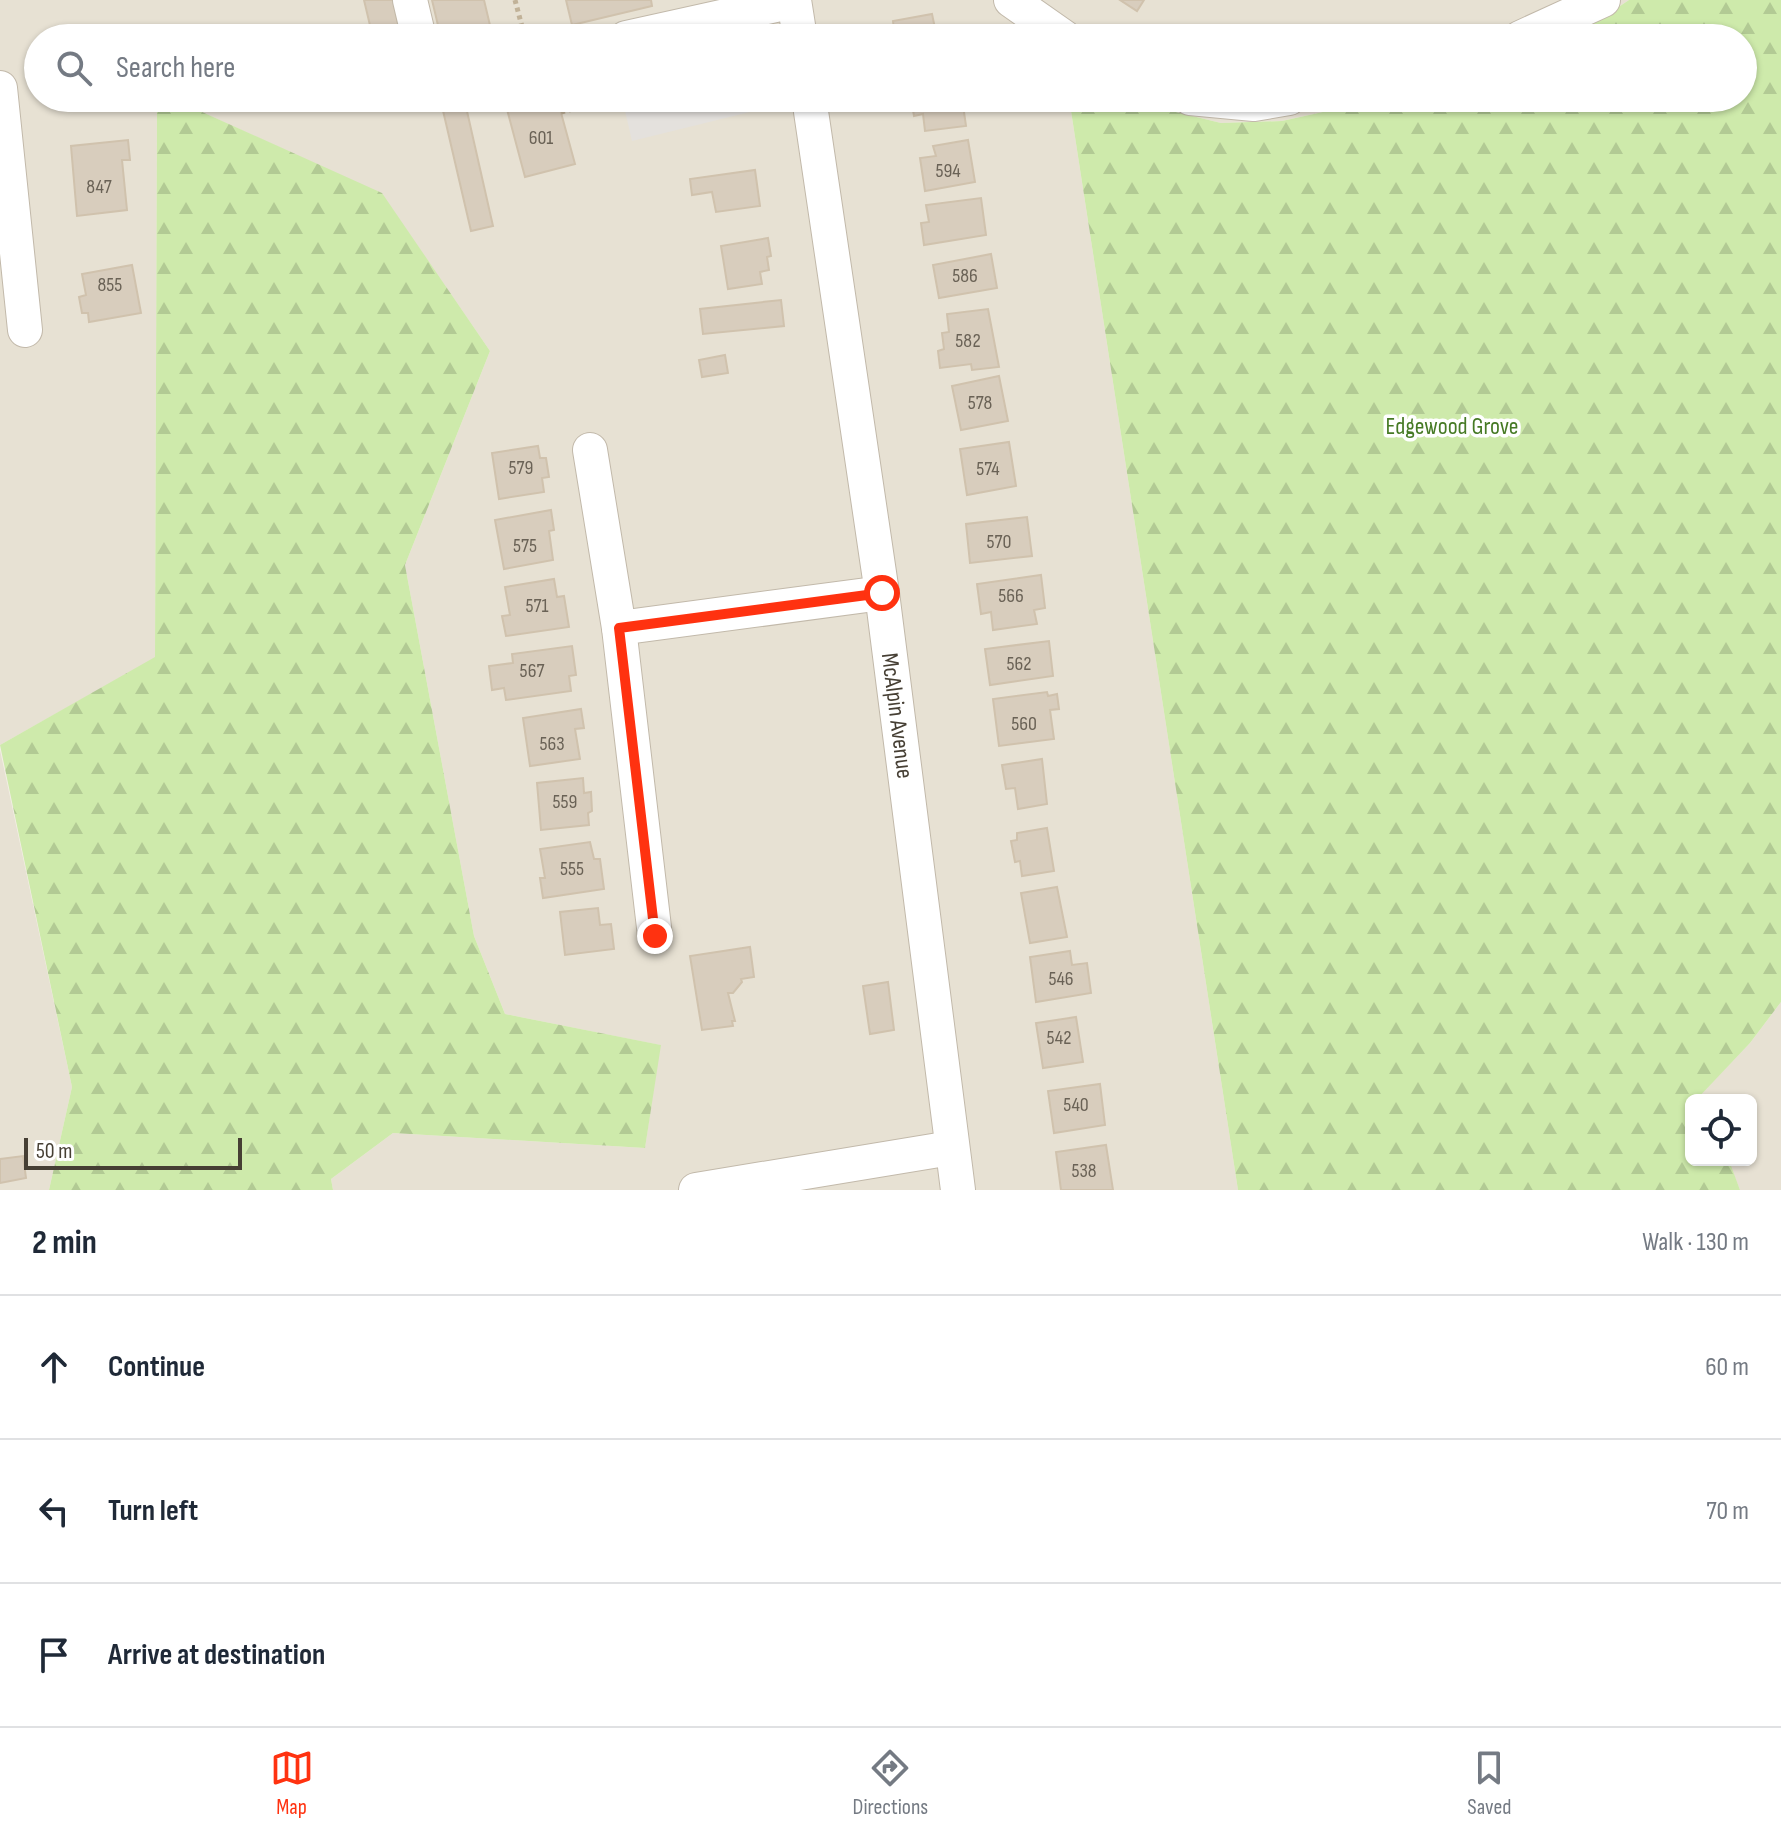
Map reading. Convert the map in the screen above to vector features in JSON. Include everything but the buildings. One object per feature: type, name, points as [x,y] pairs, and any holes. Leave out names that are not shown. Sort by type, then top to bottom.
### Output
[{"type":"street","points":[[410,0],[416,24]]},
{"type":"street","points":[[1011,0],[1045,24]]},
{"type":"street","points":[[1551,24],[1603,0]]},
{"type":"street","points":[[688,24],[715,9],[794,1],[798,24]]},
{"type":"street","points":[[0,88],[25,330]]},
{"type":"street","name":"McAlpin Avenue","points":[[811,112],[882,593],[958,1190]]},
{"type":"street","points":[[590,450],[619,628],[655,936]]},
{"type":"street","points":[[619,628],[882,593]]},
{"type":"street","points":[[696,1190],[951,1148]]},
{"type":"path","points":[[515,0],[521,24]]},
{"type":"shaded area","points":[[0,0],[1629,0],[1589,24],[24,24],[24,112],[157,112],[155,658],[0,745]]},
{"type":"shaded area","points":[[202,112],[1071,112],[1238,1190],[333,1190],[331,1179],[393,1133],[645,1148],[660,1045],[505,1014],[474,936],[405,565],[490,351],[382,194]]},
{"type":"shaded area","points":[[625,112],[750,112],[632,141]]},
{"type":"shaded area","points":[[1175,112],[1323,112],[1282,121],[1221,123]]},
{"type":"shaded area","points":[[0,750],[72,1087],[49,1190],[0,1190]]},
{"type":"shaded area","points":[[1781,1002],[1781,1190],[1740,1190],[1730,1166],[1757,1166],[1757,1094],[1701,1094],[1750,1043]]},
{"type":"green space","name":"Edgewood Grove","points":[[1629,0],[1781,0],[1781,1002],[1750,1043],[1702,1094],[1685,1094],[1685,1166],[1731,1166],[1740,1190],[1238,1190],[1071,112],[1176,112],[1221,123],[1282,121],[1323,112],[1757,112],[1757,24],[1589,24]]},
{"type":"green space","points":[[157,112],[202,112],[382,193],[490,351],[405,565],[474,936],[505,1014],[661,1045],[645,1148],[393,1133],[331,1179],[333,1190],[49,1190],[72,1087],[0,745],[155,657]]},
{"type":"route","points":[[655,936],[619,628],[882,593]]}]
